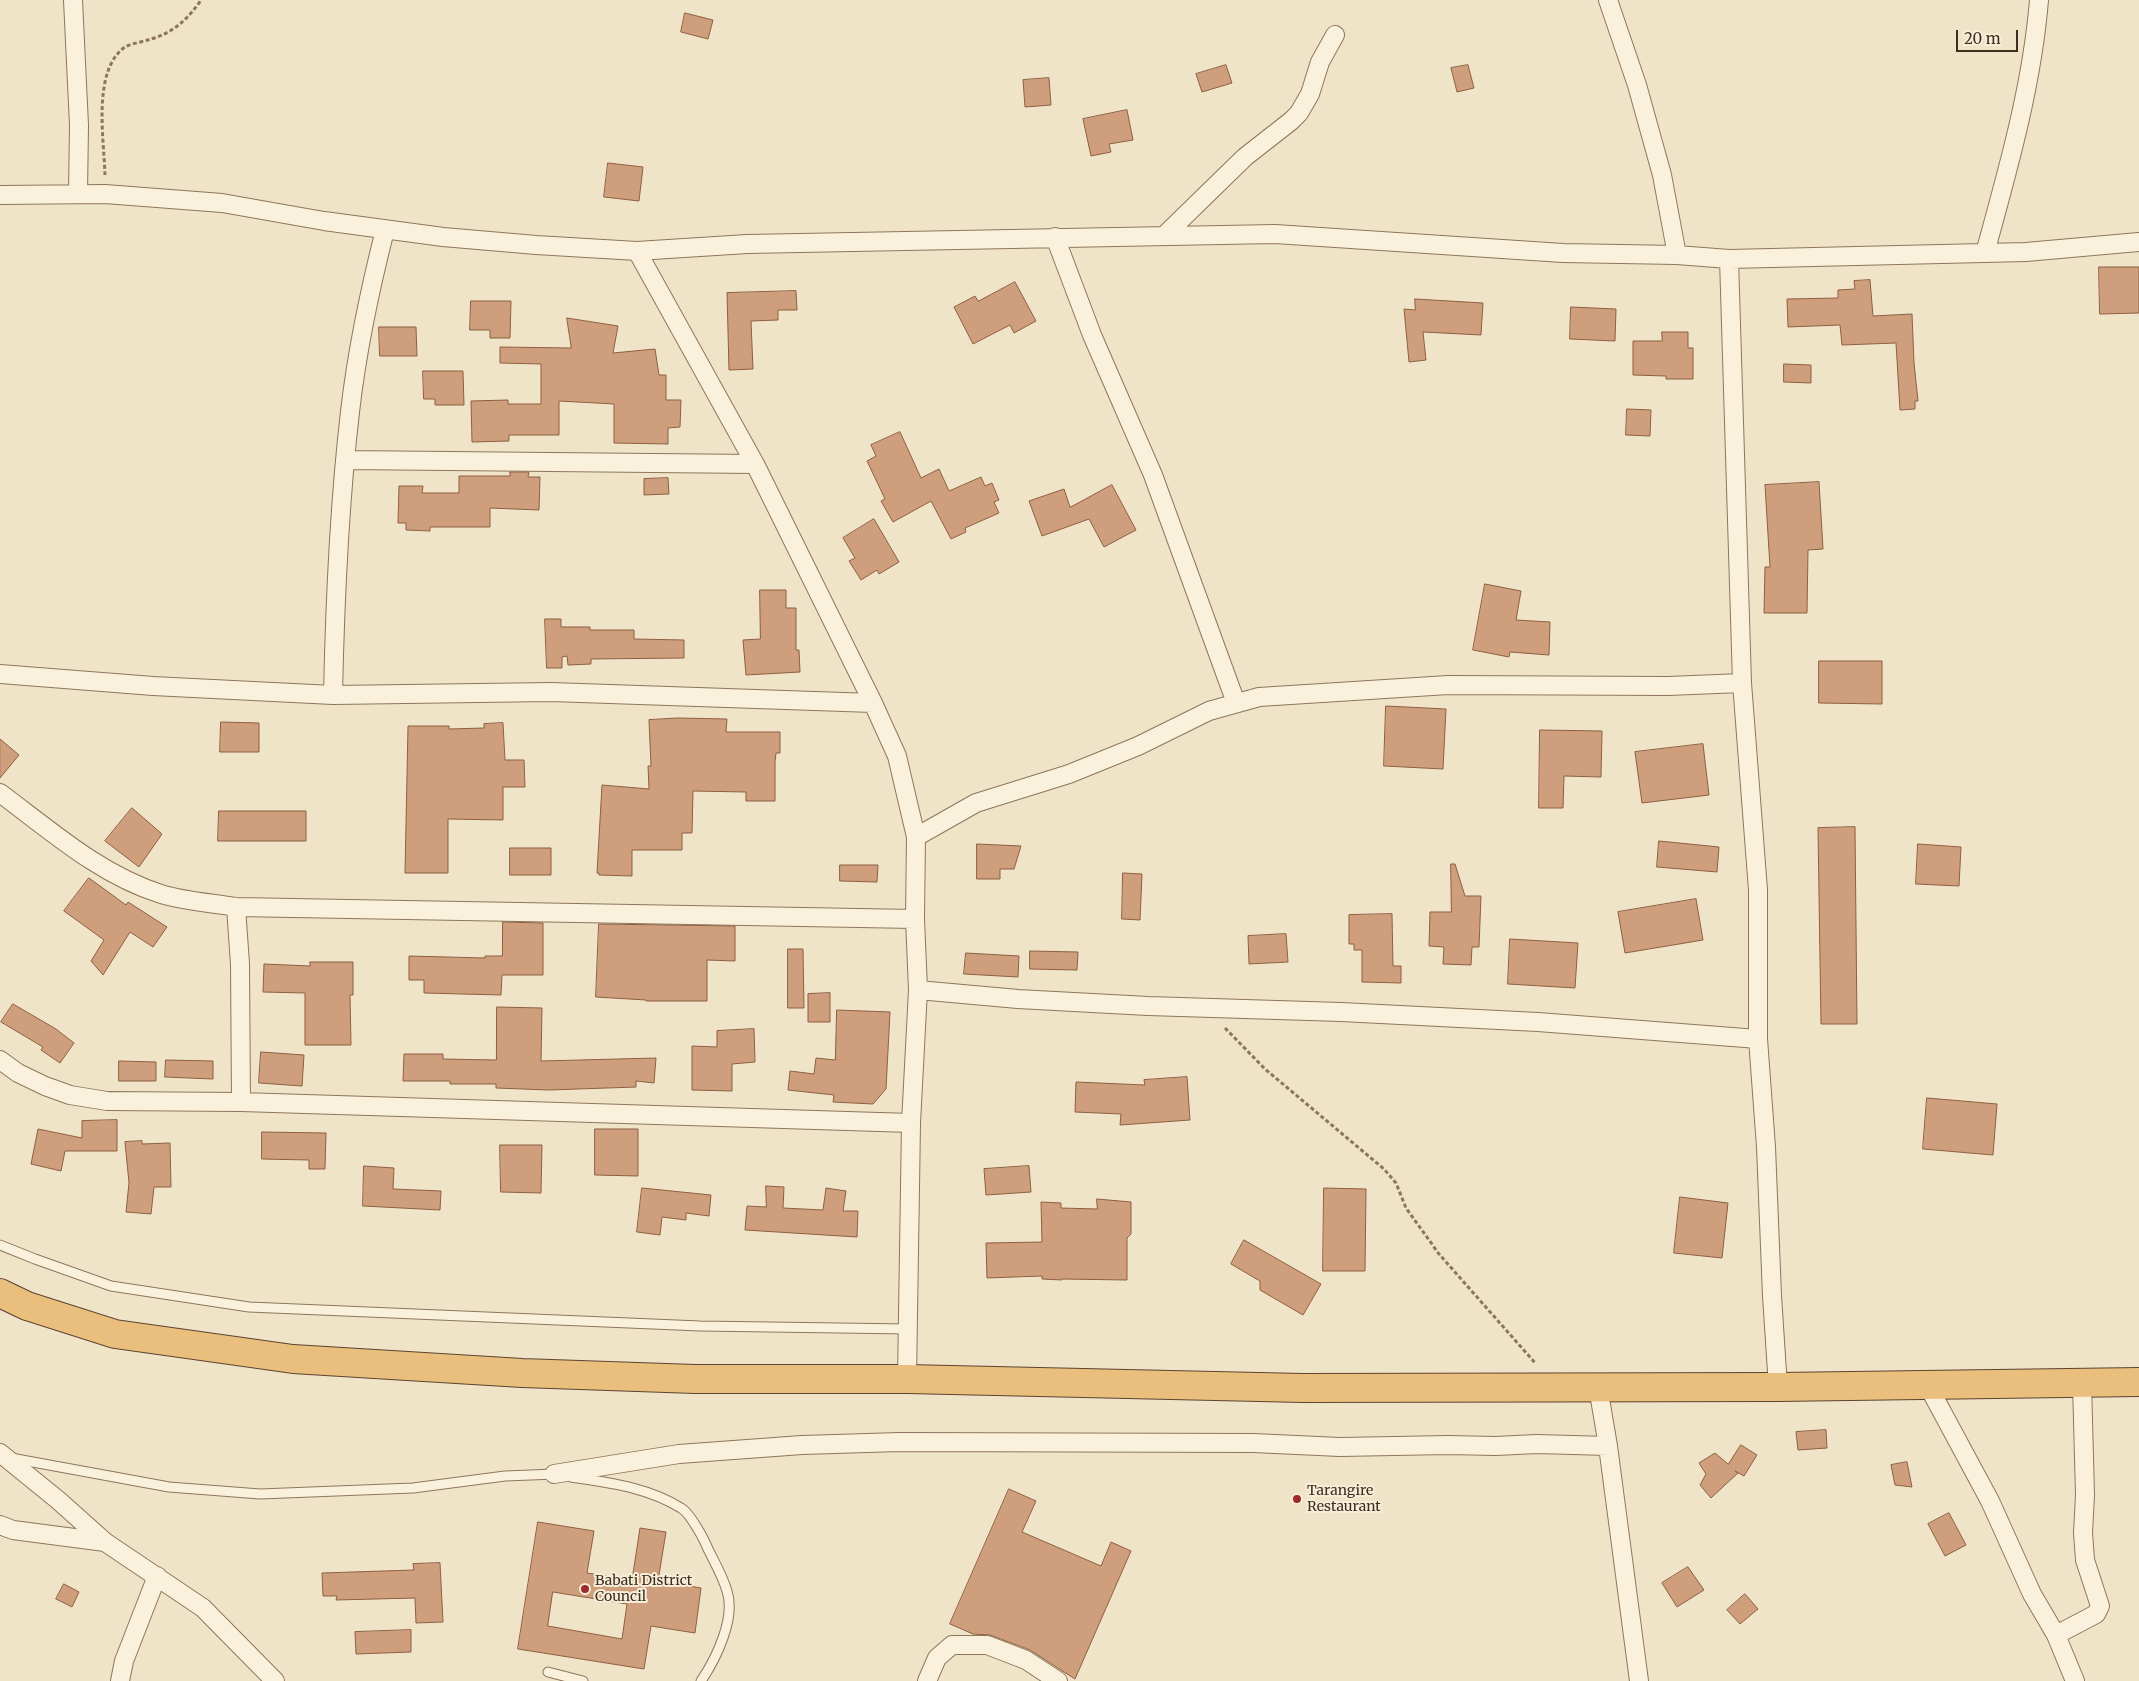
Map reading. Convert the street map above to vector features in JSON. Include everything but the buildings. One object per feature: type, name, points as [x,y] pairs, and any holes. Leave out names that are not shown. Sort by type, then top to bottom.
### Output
[{"type":"highway","points":[[0,1293],[27,1306],[115,1334],[293,1359],[541,1374],[695,1378],[907,1379],[1303,1388],[1778,1387],[2139,1382]]},
{"type":"street","points":[[73,0],[78,125],[78,194]]},
{"type":"street","points":[[1608,0],[1637,85],[1662,175],[1677,255]]},
{"type":"street","points":[[1985,253],[2028,85],[2035,47],[2039,0]]},
{"type":"street","points":[[1164,236],[1246,156],[1300,113],[1310,94],[1320,62],[1335,35]]},
{"type":"street","points":[[0,195],[105,194],[222,204],[384,230],[536,246],[637,251],[747,244],[1275,234],[1563,253],[1677,255],[1729,259],[1985,253],[2139,242]]},
{"type":"street","points":[[333,695],[337,557],[350,412],[357,359],[384,230]]},
{"type":"street","points":[[1055,237],[1092,335],[1153,476],[1236,703]]},
{"type":"street","points":[[637,251],[755,464],[873,703],[897,756],[916,837],[915,919],[918,990],[911,1123],[907,1379]]},
{"type":"street","points":[[1729,259],[1742,684],[1758,890],[1758,1039],[1766,1146],[1778,1387]]},
{"type":"street","points":[[346,460],[755,464]]},
{"type":"street","points":[[0,674],[152,686],[333,695],[551,692],[873,703]]},
{"type":"street","points":[[916,837],[976,803],[1069,774],[1138,746],[1209,711],[1259,697],[1448,685],[1668,686],[1742,684]]},
{"type":"street","points":[[0,793],[65,842],[117,876],[162,894],[236,907],[915,919]]},
{"type":"street","points":[[236,907],[240,964],[241,1102]]},
{"type":"street","points":[[918,990],[1018,999],[1341,1012],[1758,1039]]},
{"type":"street","points":[[0,1060],[18,1073],[45,1086],[70,1095],[107,1101],[241,1102],[911,1123]]},
{"type":"street","points":[[2056,1635],[2096,1614],[2100,1606],[2085,1560],[2083,1533],[2085,1495],[2082,1383]]},
{"type":"street","points":[[1927,1384],[1990,1501],[2032,1594],[2056,1635],[2075,1681]]},
{"type":"street","points":[[1598,1387],[1608,1446],[1639,1681]]},
{"type":"street","points":[[554,1474],[678,1454],[802,1444],[900,1442],[1234,1442],[1340,1447],[1537,1444],[1608,1446]]},
{"type":"street","points":[[3,1455],[104,1542],[203,1608],[274,1681]]},
{"type":"street","points":[[0,1526],[13,1530],[104,1542]]},
{"type":"street","points":[[120,1681],[124,1661],[157,1576]]},
{"type":"street","points":[[927,1681],[937,1658],[952,1645],[987,1645],[1026,1660],[1058,1681]]},
{"type":"lane","points":[[0,1245],[111,1286],[249,1307],[700,1326],[908,1329]]},
{"type":"lane","points":[[3,1455],[169,1486],[260,1494],[413,1488],[505,1476],[554,1474],[634,1487],[683,1509],[704,1540],[728,1593],[730,1610],[726,1630],[709,1669],[701,1681]]},
{"type":"lane","points":[[548,1672],[584,1681]]},
{"type":"path","points":[[105,194],[102,101],[108,66],[126,47],[159,37],[180,25],[201,0]]},
{"type":"path","points":[[1206,1008],[1265,1069],[1384,1169],[1396,1183],[1406,1208],[1439,1254],[1557,1387]]},
{"type":"place","name":"Tarangire Restaurant","points":[[1297,1499]]},
{"type":"place","name":"Babati District Council","points":[[585,1589]]}]
